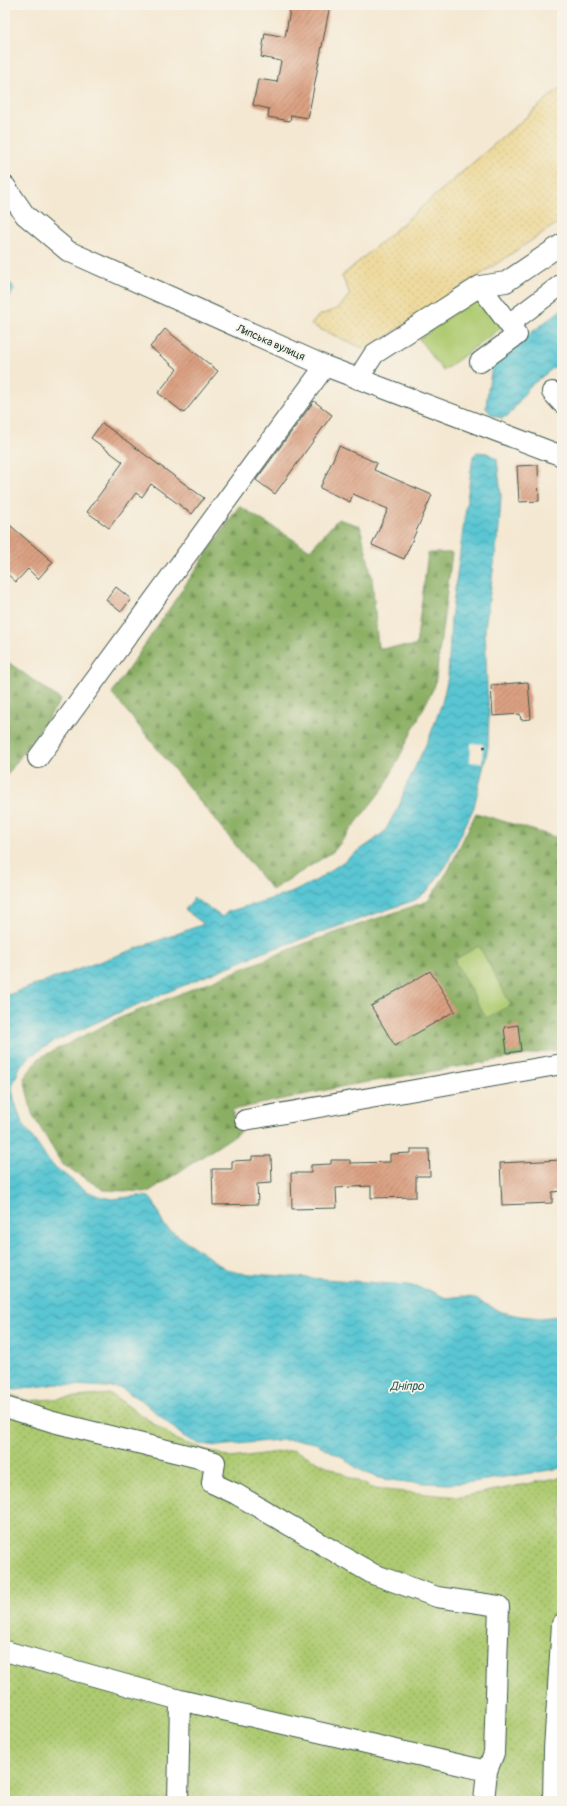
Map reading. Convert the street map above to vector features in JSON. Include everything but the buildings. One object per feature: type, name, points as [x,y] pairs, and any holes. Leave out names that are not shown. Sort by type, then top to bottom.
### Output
[{"type":"street","name":"Липська вулиця","points":[[5,186],[26,215],[68,251],[326,366],[482,424],[562,456]]},
{"type":"street","points":[[358,378],[374,354],[480,286],[506,282],[562,244]]},
{"type":"street","points":[[509,324],[562,284]]},
{"type":"street","points":[[480,286],[516,335],[480,362]]},
{"type":"street","points":[[38,758],[326,366]]},
{"type":"street","points":[[245,1120],[562,1064]]},
{"type":"street","points":[[5,1407],[53,1422],[215,1462],[212,1483],[236,1494],[373,1574],[438,1597],[498,1606],[494,1753],[486,1771],[484,1801]]},
{"type":"street","points":[[552,1801],[562,1624]]},
{"type":"street","points":[[5,1650],[180,1700],[486,1771]]},
{"type":"street","points":[[178,1801],[180,1700]]},
{"type":"path","points":[[483,747],[488,747]]},
{"type":"green space","points":[[482,293],[505,325],[443,371],[419,339]]},
{"type":"green space","points":[[239,506],[310,550],[338,519],[360,526],[372,577],[378,648],[416,646],[428,553],[452,553],[435,685],[385,786],[334,851],[272,890],[112,693]]},
{"type":"green space","points":[[5,660],[61,700],[5,778]]},
{"type":"green space","points":[[476,813],[562,839],[562,1049],[345,1086],[232,1110],[240,1132],[148,1192],[104,1190],[62,1164],[32,1114],[24,1078],[39,1058],[115,1020],[306,943],[428,901],[448,871]]},
{"type":"green space","points":[[479,946],[511,1005],[486,1018],[454,960]]},
{"type":"green space","points":[[5,1393],[29,1401],[111,1394],[179,1441],[231,1458],[294,1450],[374,1489],[460,1497],[562,1477],[562,1801],[5,1801]]},
{"type":"sand","points":[[562,86],[562,220],[367,350],[311,325],[318,316],[339,308],[350,294],[342,276]]},
{"type":"water","points":[[5,279],[12,285],[14,290],[5,303]]},
{"type":"water","points":[[562,309],[562,361],[529,387],[509,415],[502,418],[493,416],[486,408],[493,362]]},
{"type":"water","name":"Дніпро","points":[[477,452],[487,453],[497,459],[501,495],[499,528],[485,628],[489,711],[488,747],[474,807],[446,866],[427,891],[415,900],[261,953],[120,1012],[53,1042],[30,1056],[20,1067],[12,1087],[14,1099],[22,1123],[51,1164],[83,1189],[98,1196],[112,1199],[139,1196],[149,1197],[154,1203],[164,1226],[227,1270],[239,1273],[408,1285],[428,1290],[446,1298],[463,1296],[473,1298],[502,1312],[519,1316],[540,1318],[562,1316],[562,1468],[473,1482],[449,1484],[404,1482],[379,1478],[358,1469],[342,1457],[315,1443],[299,1440],[277,1440],[218,1446],[199,1444],[183,1436],[145,1403],[121,1388],[56,1384],[16,1390],[5,1388],[5,996],[204,924],[185,910],[194,898],[222,917],[227,912],[291,893],[317,880],[385,831],[400,804],[405,788],[430,736],[442,703],[448,677],[451,619],[473,456]]},
{"type":"pier","points":[[471,743],[483,744],[482,763],[470,762]]}]
